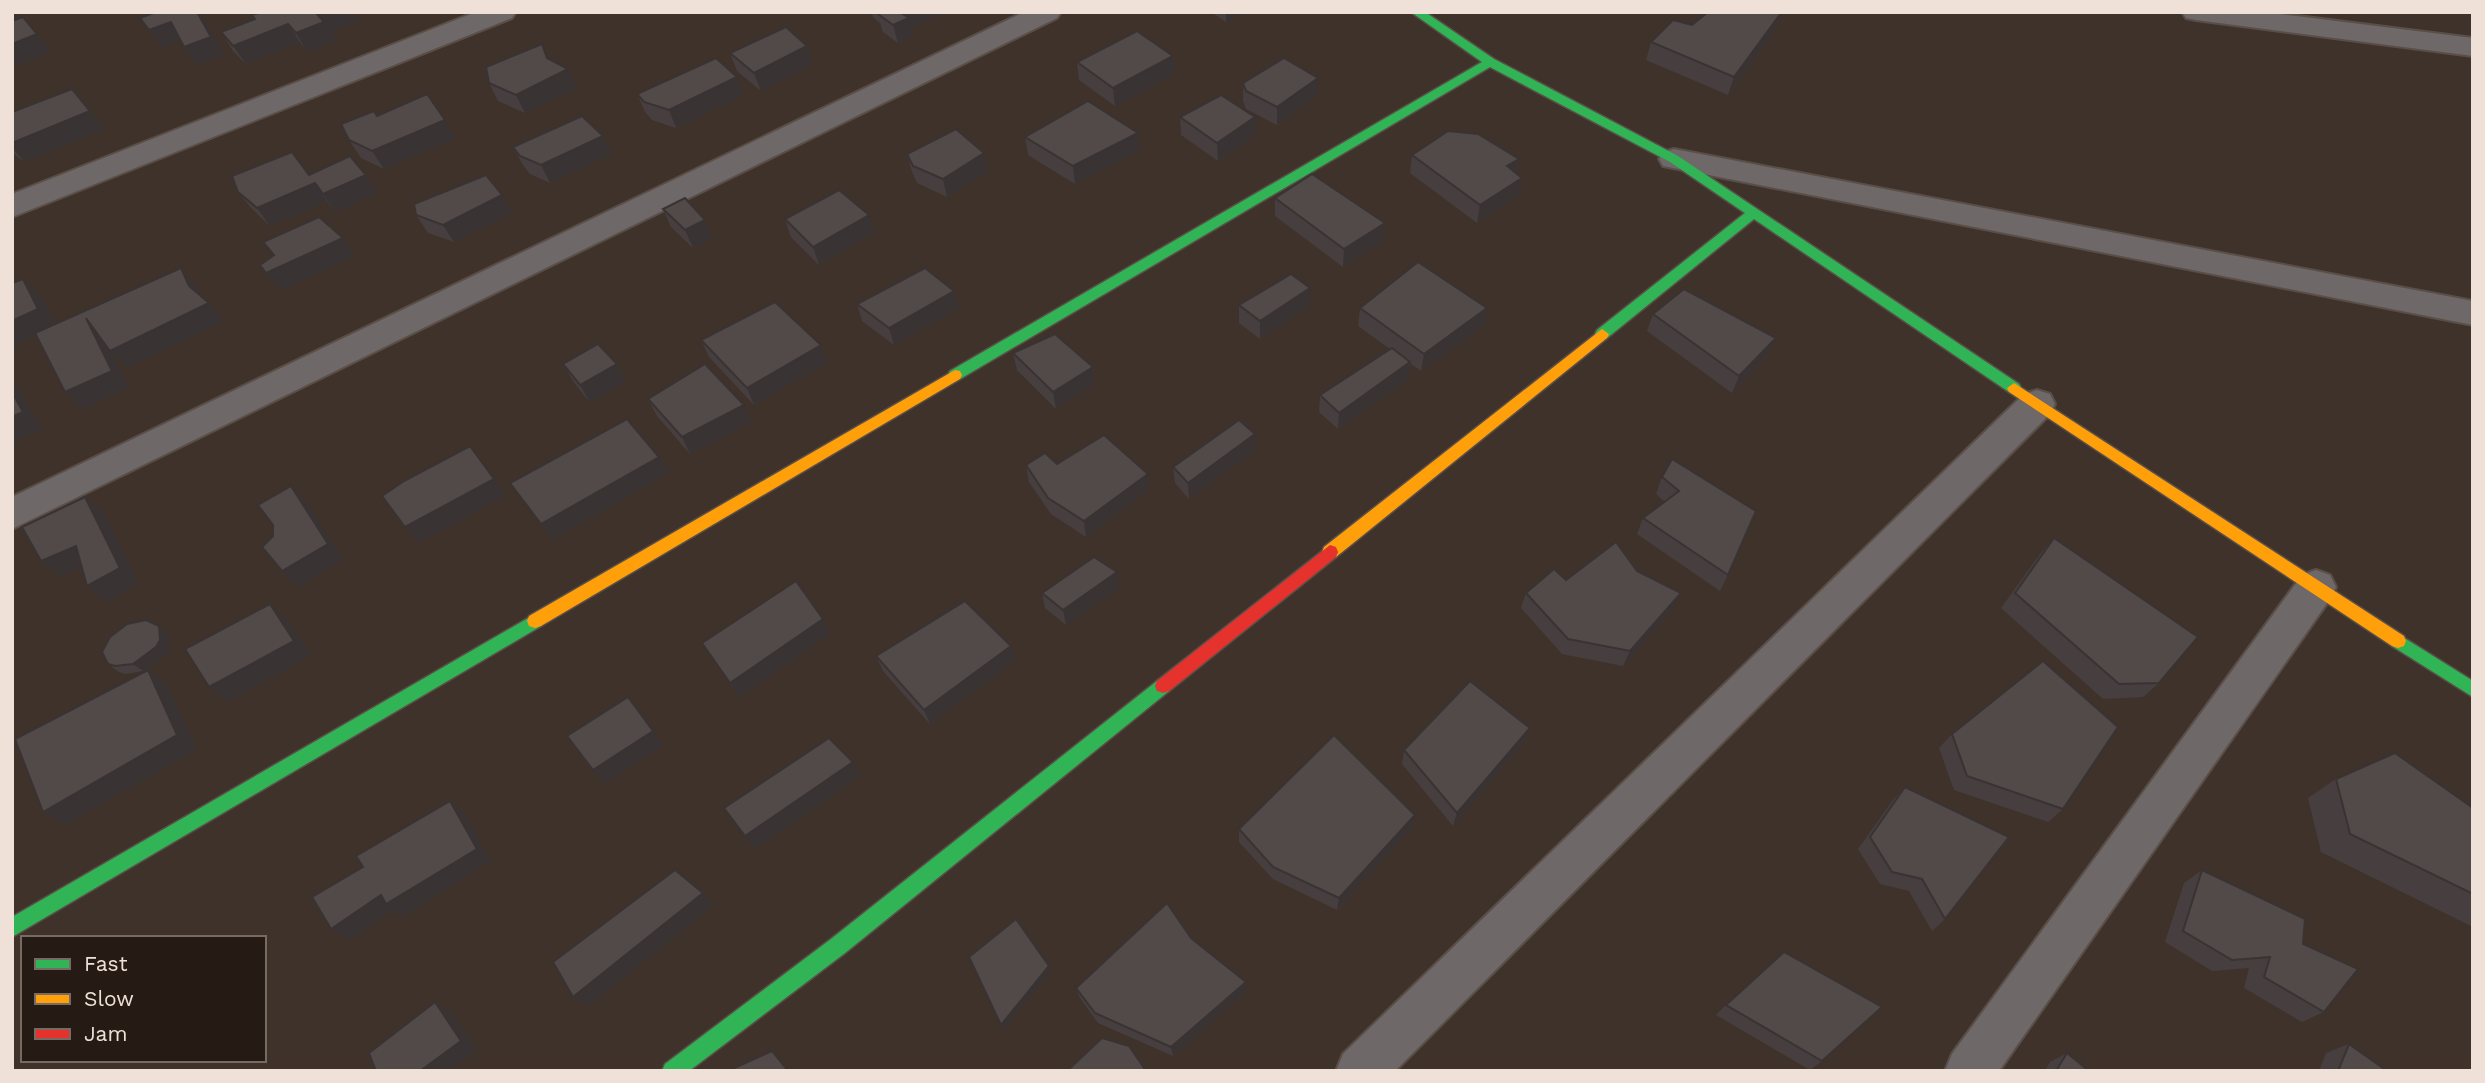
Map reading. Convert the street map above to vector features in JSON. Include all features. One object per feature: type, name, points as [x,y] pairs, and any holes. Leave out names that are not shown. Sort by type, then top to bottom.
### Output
[{"type":"street","points":[[12,206],[502,12]]},
{"type":"street","points":[[12,514],[1046,12]]},
{"type":"street","points":[[1417,12],[1490,62],[1674,159],[2037,404],[2473,690]]},
{"type":"street","points":[[2196,12],[2473,47]]},
{"type":"street","points":[[12,928],[1490,62]]},
{"type":"street","points":[[1674,159],[2473,313]]},
{"type":"street","points":[[672,1071],[838,946],[1753,213]]},
{"type":"street","points":[[1360,1071],[2037,404]]},
{"type":"street","points":[[1969,1071],[2316,587]]},
{"type":"building","points":[[156,12],[197,12],[211,37],[184,47],[171,22],[149,30],[140,18]]},
{"type":"building","points":[[261,12],[321,12],[317,14],[324,22],[296,33],[288,24],[233,46],[221,32],[255,19],[252,15]]},
{"type":"building","points":[[903,12],[901,13],[909,18],[893,25],[878,14]]},
{"type":"building","points":[[1708,12],[1781,13],[1734,77],[1651,42],[1673,20],[1692,25]]},
{"type":"building","points":[[23,17],[37,34],[12,44],[12,21]]},
{"type":"building","points":[[786,27],[807,46],[754,73],[730,53]]},
{"type":"building","points":[[1137,31],[1173,56],[1113,88],[1077,62]]},
{"type":"building","points":[[542,44],[547,58],[568,69],[516,95],[489,83],[486,67]]},
{"type":"building","points":[[716,58],[737,77],[669,110],[644,102],[637,94]]},
{"type":"building","points":[[1284,58],[1318,78],[1277,107],[1246,91],[1243,83]]},
{"type":"building","points":[[72,89],[90,111],[12,143],[12,112]]},
{"type":"building","points":[[427,94],[445,120],[372,151],[349,140],[341,124],[374,111],[377,116]]},
{"type":"building","points":[[1221,95],[1255,117],[1217,143],[1180,117]]},
{"type":"building","points":[[1088,101],[1138,133],[1073,166],[1025,137]]},
{"type":"building","points":[[582,116],[603,136],[541,165],[520,156],[513,147]]},
{"type":"building","points":[[956,129],[984,153],[943,179],[913,166],[907,154]]},
{"type":"building","points":[[1448,131],[1478,134],[1519,159],[1507,166],[1522,178],[1480,205],[1412,155]]},
{"type":"building","points":[[292,152],[309,175],[350,156],[366,175],[323,194],[315,183],[257,208],[238,192],[232,176]]},
{"type":"building","points":[[1312,174],[1385,223],[1344,249],[1275,198]]},
{"type":"building","points":[[486,175],[502,195],[443,225],[416,215],[414,204]]},
{"type":"building","points":[[839,190],[869,215],[813,247],[785,219]]},
{"type":"building","points":[[685,198],[705,220],[685,230],[663,209]]},
{"type":"building","points":[[319,217],[343,238],[266,273],[260,265],[274,255],[263,242]]},
{"type":"building","points":[[1418,262],[1487,308],[1424,354],[1360,308]]},
{"type":"building","points":[[181,268],[189,286],[209,303],[110,351],[86,318],[112,371],[65,392],[35,333]]},
{"type":"building","points":[[925,268],[954,291],[889,328],[857,304]]},
{"type":"building","points":[[1291,274],[1310,288],[1260,321],[1239,305]]},
{"type":"building","points":[[23,279],[38,309],[12,321],[12,283]]},
{"type":"building","points":[[1684,289],[1776,338],[1739,376],[1653,314]]},
{"type":"building","points":[[775,302],[821,345],[747,388],[701,340]]},
{"type":"building","points":[[1055,334],[1093,367],[1053,392],[1013,353]]},
{"type":"building","points":[[598,344],[617,364],[580,385],[563,364]]},
{"type":"building","points":[[1392,348],[1410,362],[1339,413],[1320,395]]},
{"type":"building","points":[[705,364],[744,405],[682,437],[648,399]]},
{"type":"building","points":[[12,392],[23,412],[12,417]]},
{"type":"building","points":[[627,419],[659,457],[541,524],[510,483]]},
{"type":"building","points":[[1239,420],[1255,434],[1188,483],[1173,467]]},
{"type":"building","points":[[1104,435],[1148,474],[1084,521],[1048,498],[1026,465],[1045,453],[1057,464]]},
{"type":"building","points":[[470,446],[494,479],[405,527],[382,496],[404,481]]},
{"type":"building","points":[[1672,459],[1756,511],[1728,575],[1643,518],[1679,491],[1662,477]]},
{"type":"building","points":[[291,486],[328,544],[282,571],[262,547],[273,536],[273,525],[258,505]]},
{"type":"building","points":[[85,497],[120,568],[87,586],[76,546],[41,561],[22,527]]},
{"type":"building","points":[[2054,538],[2198,637],[2159,683],[2119,684],[2015,593]]},
{"type":"building","points":[[1616,542],[1637,571],[1681,593],[1630,651],[1568,639],[1526,593],[1554,569],[1566,580]]},
{"type":"building","points":[[1094,557],[1117,572],[1063,610],[1042,593]]},
{"type":"building","points":[[796,581],[823,619],[730,683],[702,643]]},
{"type":"building","points":[[965,601],[1011,646],[924,710],[876,656]]},
{"type":"building","points":[[270,604],[294,641],[209,687],[185,649]]},
{"type":"building","points":[[146,620],[159,626],[160,640],[156,647],[133,664],[108,664],[102,652],[110,637],[127,624]]},
{"type":"building","points":[[2043,661],[2118,727],[2063,809],[1967,776],[1952,734]]},
{"type":"building","points":[[148,670],[177,735],[43,812],[15,739]]},
{"type":"building","points":[[1470,681],[1530,728],[1457,813],[1404,750]]},
{"type":"building","points":[[628,697],[653,731],[593,770],[567,736]]},
{"type":"building","points":[[1334,735],[1415,815],[1339,898],[1273,867],[1239,829]]},
{"type":"building","points":[[829,738],[853,762],[745,836],[724,808]]},
{"type":"building","points":[[2395,753],[2473,808],[2473,894],[2350,834],[2336,779]]},
{"type":"building","points":[[1905,787],[2009,837],[1945,919],[1922,879],[1892,872],[1870,837]]},
{"type":"building","points":[[450,801],[477,849],[386,904],[381,895],[331,929],[312,897],[363,867],[356,856]]},
{"type":"building","points":[[675,870],[703,893],[573,997],[553,962]]},
{"type":"building","points":[[2202,870],[2305,919],[2303,944],[2358,969],[2324,1012],[2264,977],[2270,957],[2232,960],[2183,931]]},
{"type":"building","points":[[1167,903],[1191,938],[1246,982],[1171,1047],[1095,1013],[1076,988]]},
{"type":"building","points":[[1016,919],[1049,966],[1001,1025],[969,957]]},
{"type":"building","points":[[1784,952],[1882,1007],[1822,1061],[1726,1005]]},
{"type":"building","points":[[435,1002],[461,1041],[420,1071],[376,1071],[369,1053]]},
{"type":"building","points":[[1102,1038],[1129,1046],[1146,1071],[1067,1071]]},
{"type":"building","points":[[2349,1044],[2387,1071],[2338,1071]]},
{"type":"building","points":[[772,1051],[788,1071],[732,1069]]},
{"type":"building","points":[[2067,1053],[2089,1071],[2056,1071]]},
{"type":"traffic: fast","points":[[1417,12],[1490,62],[1674,159],[2014,388]]},
{"type":"traffic: fast","points":[[955,375],[1490,62]]},
{"type":"traffic: fast","points":[[1602,334],[1753,213]]},
{"type":"traffic: fast","points":[[12,928],[535,621]]},
{"type":"traffic: fast","points":[[2398,641],[2473,690]]},
{"type":"traffic: fast","points":[[672,1071],[838,946],[1163,686]]},
{"type":"traffic: slow","points":[[1330,552],[1602,334]]},
{"type":"traffic: slow","points":[[535,621],[955,375]]},
{"type":"traffic: slow","points":[[2014,388],[2398,641]]},
{"type":"traffic: jam","points":[[1163,686],[1330,552]]}]
